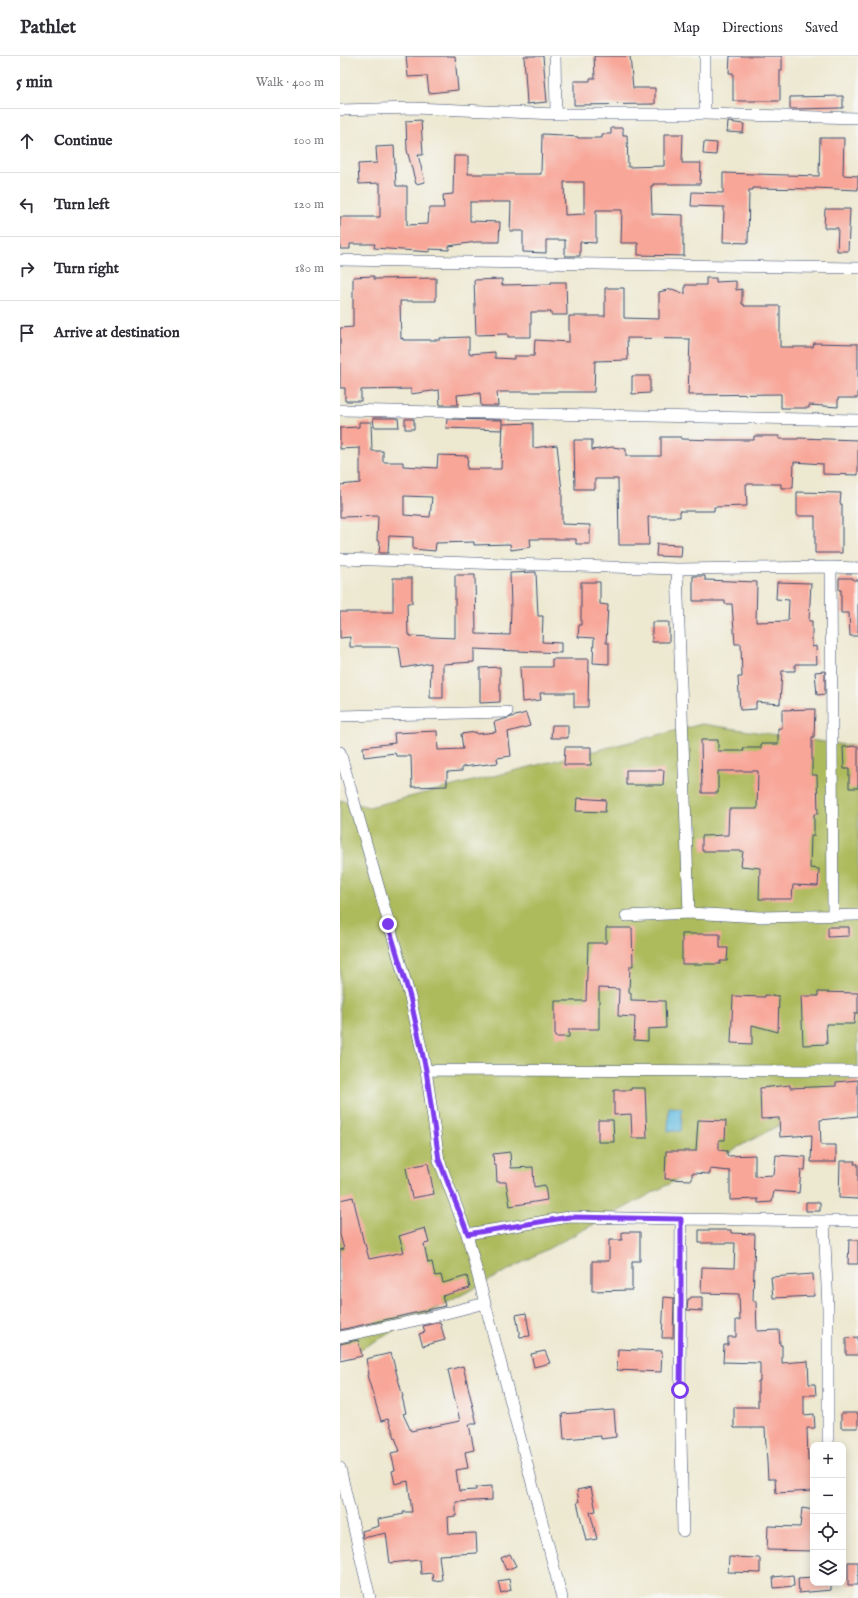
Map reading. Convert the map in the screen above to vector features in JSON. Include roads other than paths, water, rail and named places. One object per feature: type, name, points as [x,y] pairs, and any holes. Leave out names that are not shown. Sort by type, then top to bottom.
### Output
[{"type":"street","points":[[555,56],[556,114]]},
{"type":"street","points":[[705,56],[705,114]]},
{"type":"street","points":[[340,110],[414,108],[556,114],[705,114],[858,118]]},
{"type":"street","points":[[340,260],[858,268]]},
{"type":"street","points":[[340,410],[858,420]]},
{"type":"street","points":[[340,560],[677,568],[858,568]]},
{"type":"street","points":[[831,567],[833,914]]},
{"type":"street","points":[[677,568],[689,913]]},
{"type":"street","points":[[340,716],[507,712]]},
{"type":"street","points":[[340,752],[410,997],[426,1070],[439,1160],[468,1234],[562,1598]]},
{"type":"street","points":[[626,916],[689,913],[760,917],[833,914],[858,915]]},
{"type":"street","points":[[426,1070],[858,1071]]},
{"type":"street","points":[[468,1234],[569,1217],[858,1221]]},
{"type":"street","points":[[681,1219],[680,1390],[683,1531]]},
{"type":"street","points":[[824,1221],[828,1308],[828,1442]]},
{"type":"street","points":[[340,1337],[431,1317],[485,1303]]},
{"type":"street","points":[[340,1468],[370,1598]]},
{"type":"water","points":[[669,1107],[682,1108],[681,1131],[668,1131]]}]
